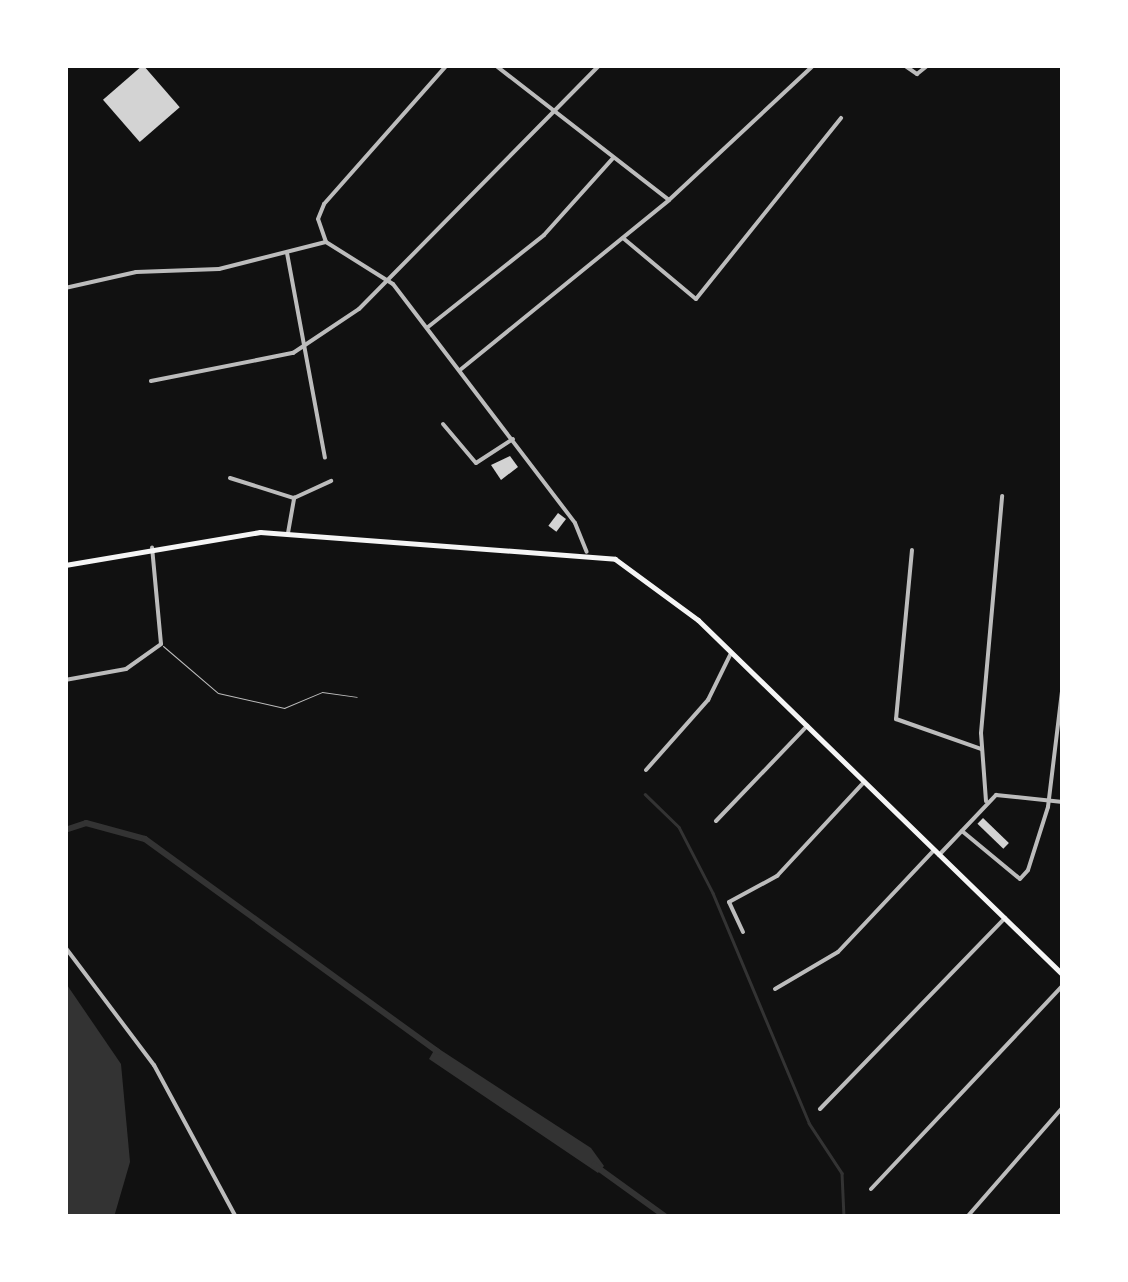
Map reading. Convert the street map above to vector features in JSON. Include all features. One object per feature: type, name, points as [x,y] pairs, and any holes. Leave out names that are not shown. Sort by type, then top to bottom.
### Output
[{"type":"main road","points":[[65,565],[152,547],[288,533],[587,552],[645,575],[1062,973]]},
{"type":"street","points":[[447,65],[324,204],[318,219],[326,242],[392,284],[428,327],[513,439],[587,552]]},
{"type":"street","points":[[495,65],[669,200]]},
{"type":"street","points":[[151,381],[302,349],[392,284],[600,65]]},
{"type":"street","points":[[460,370],[669,200],[814,65]]},
{"type":"street","points":[[904,65],[917,74],[928,65]]},
{"type":"street","points":[[623,238],[696,299],[841,118]]},
{"type":"street","points":[[428,327],[544,235],[613,158]]},
{"type":"street","points":[[65,288],[287,253],[326,242]]},
{"type":"street","points":[[287,253],[325,458]]},
{"type":"street","points":[[443,424],[476,463],[513,439]]},
{"type":"street","points":[[230,478],[294,498],[331,481]]},
{"type":"street","points":[[986,801],[981,749],[1002,496]]},
{"type":"street","points":[[288,533],[294,498]]},
{"type":"street","points":[[65,680],[126,668],[161,644],[152,547]]},
{"type":"street","points":[[912,550],[896,719],[981,749]]},
{"type":"street","points":[[646,770],[713,693],[731,653]]},
{"type":"street","points":[[962,831],[1020,879],[1049,800],[1063,682]]},
{"type":"street","points":[[716,821],[806,726]]},
{"type":"street","points":[[744,932],[729,902],[777,876],[864,782]]},
{"type":"street","points":[[775,989],[838,952],[936,852],[962,831],[986,801],[1002,793],[1063,802]]},
{"type":"street","points":[[820,1109],[1005,918]]},
{"type":"street","points":[[65,947],[154,1065],[236,1217]]},
{"type":"street","points":[[871,1190],[1063,985]]},
{"type":"street","points":[[967,1217],[1063,1107]]},
{"type":"lane","points":[[161,644],[218,693],[284,708],[322,692],[357,697]]},
{"type":"shaded area","points":[[65,982],[121,1064],[130,1162],[114,1217],[65,1217]]},
{"type":"shaded area","points":[[436,1047],[591,1148],[604,1166],[598,1173],[429,1059]]},
{"type":"building","points":[[143,65],[180,107],[140,142],[103,100]]},
{"type":"building","points":[[510,456],[518,467],[501,480],[491,465]]},
{"type":"building","points":[[558,513],[566,519],[556,532],[548,526]]},
{"type":"building","points":[[983,818],[1009,843],[1003,849],[977,824]]},
{"type":"waterway","points":[[645,794],[679,827],[713,893],[809,1123],[842,1173],[844,1217]]},
{"type":"waterway","points":[[65,830],[86,823],[145,839],[438,1052]]},
{"type":"waterway","points":[[594,1165],[666,1217]]}]
